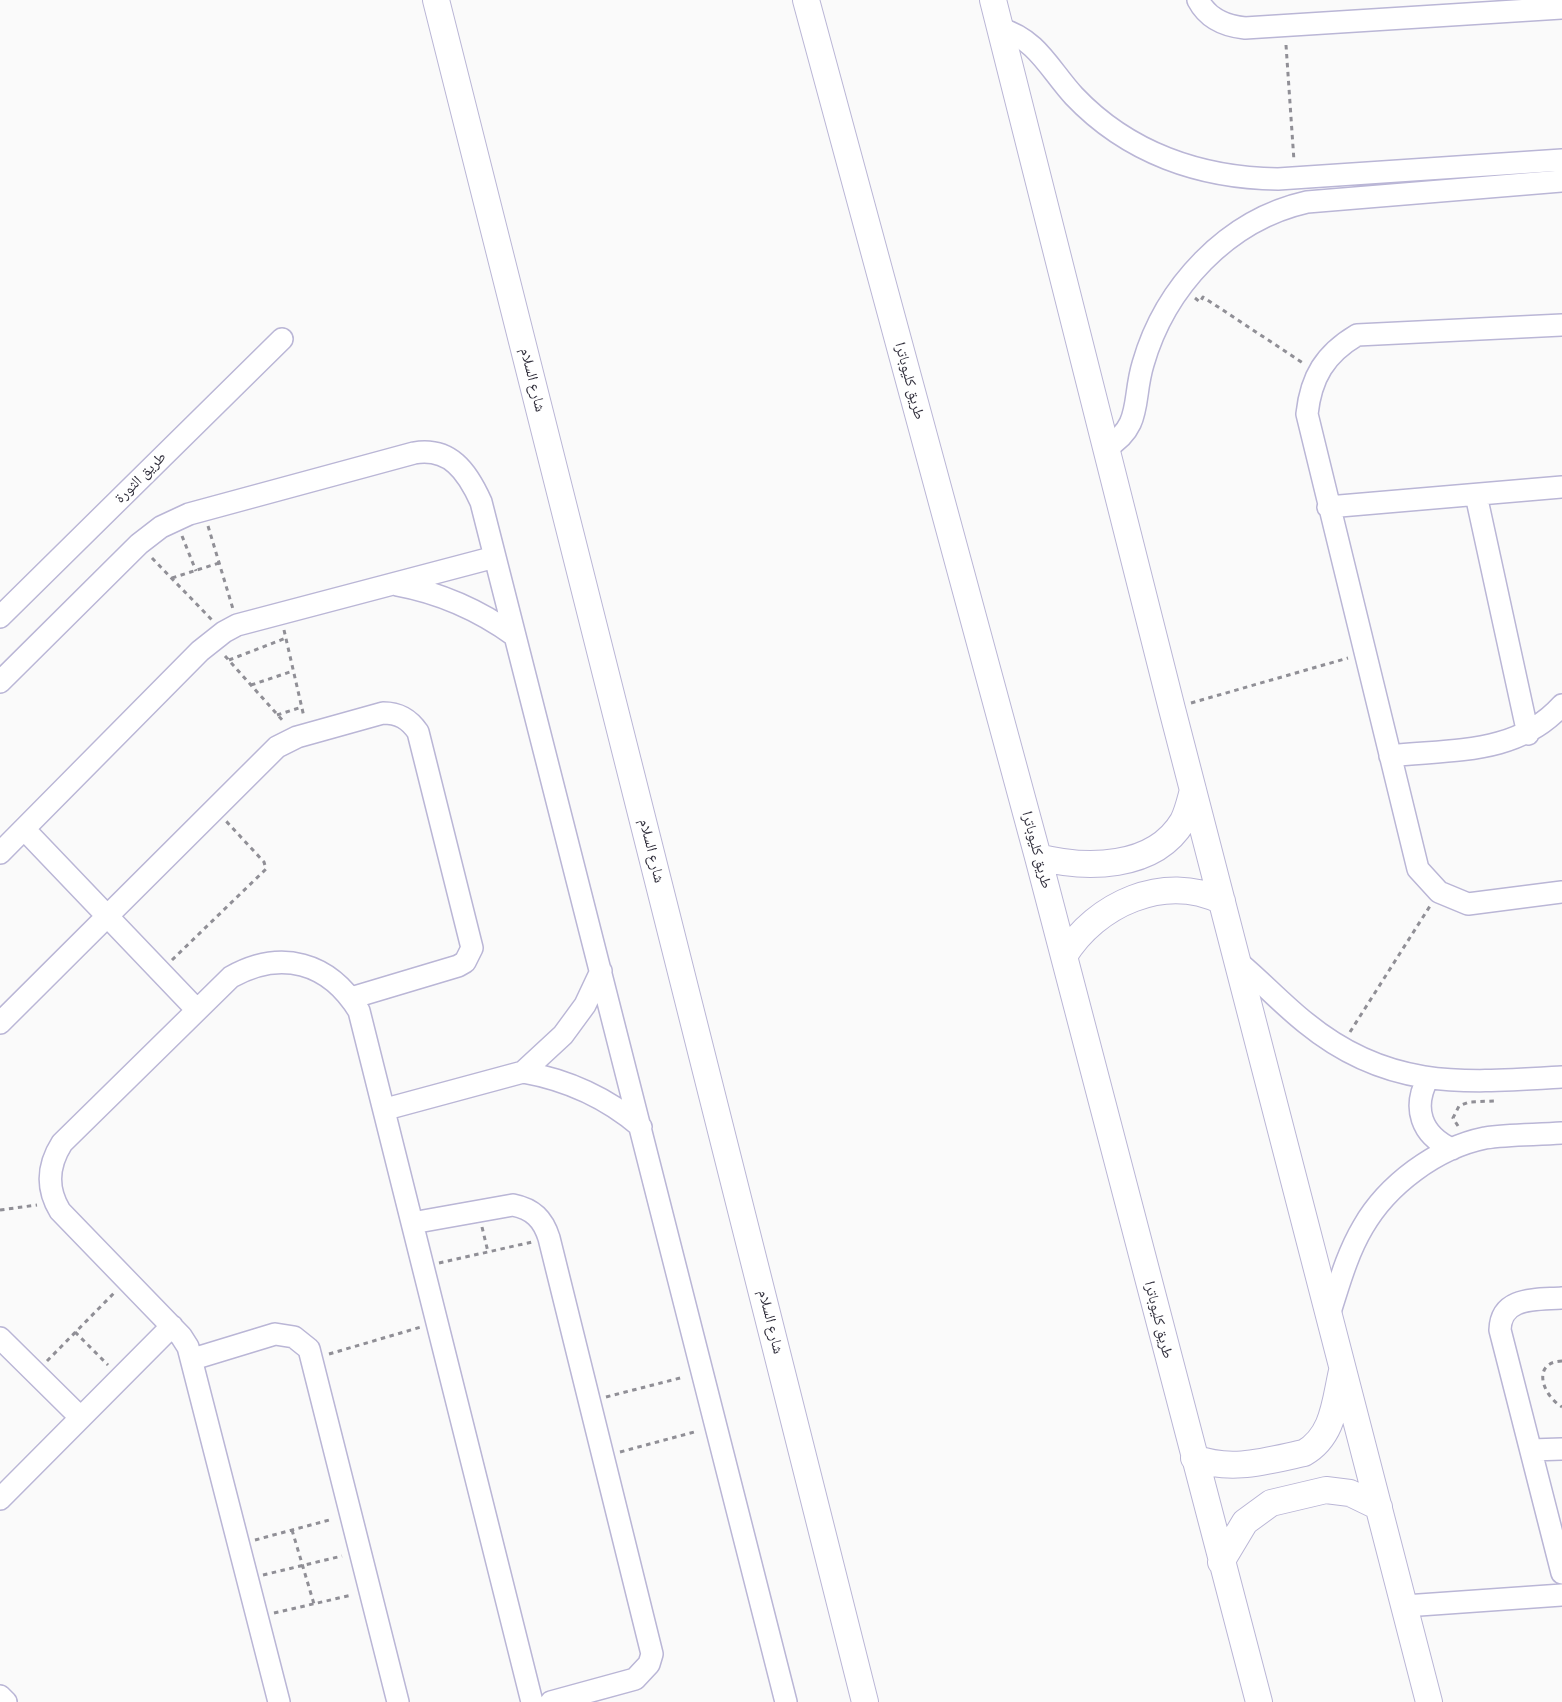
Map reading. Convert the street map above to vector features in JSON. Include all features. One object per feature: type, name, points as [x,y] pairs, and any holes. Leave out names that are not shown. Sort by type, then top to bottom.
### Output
[{"type":"main road","name":"شارع السلام","points":[[435,0],[864,1702]]},
{"type":"main road","name":"طريق كليوباترا","points":[[806,0],[1038,857],[1259,1702]]},
{"type":"main road","points":[[993,0],[1172,709],[1429,1702]]},
{"type":"main road","points":[[1038,857],[1065,864],[1095,864],[1144,854],[1158,846],[1182,822],[1193,790]]},
{"type":"main road","points":[[1064,956],[1087,925],[1120,904],[1173,890],[1192,890],[1222,901]]},
{"type":"main road","points":[[1194,1458],[1216,1465],[1239,1466],[1304,1453],[1313,1448],[1326,1433],[1330,1424],[1343,1366]]},
{"type":"main road","points":[[1221,1562],[1245,1522],[1271,1503],[1326,1490],[1350,1493],[1379,1507]]},
{"type":"street","points":[[1198,0],[1209,15],[1233,26],[1285,25],[1562,8]]},
{"type":"street","points":[[1001,29],[1016,33],[1035,48],[1074,96],[1091,112],[1130,141],[1168,160],[1201,171],[1252,179],[1286,178],[1562,160]]},
{"type":"street","points":[[1286,178],[1271,194],[1276,203],[1286,207]]},
{"type":"street","points":[[1106,448],[1120,439],[1130,428],[1149,346],[1167,306],[1179,288],[1202,262],[1228,239],[1286,207],[1307,202],[1562,181]]},
{"type":"street","points":[[1562,325],[1357,335],[1334,351],[1317,372],[1310,393],[1307,414],[1418,869],[1439,892],[1468,904],[1562,892]]},
{"type":"street","name":"طريق الثورة","points":[[0,617],[282,339]]},
{"type":"street","points":[[0,682],[139,544],[175,519],[414,453],[438,453],[459,466],[475,489],[495,556],[786,1702]]},
{"type":"street","points":[[1328,507],[1562,488]]},
{"type":"street","points":[[1476,495],[1528,734]]},
{"type":"street","points":[[0,854],[224,633],[280,614],[495,556]]},
{"type":"street","points":[[391,584],[424,591],[457,602],[487,617],[515,636]]},
{"type":"street","points":[[1390,756],[1500,744],[1528,734],[1562,705]]},
{"type":"street","points":[[0,1023],[277,747],[302,735],[383,713],[393,713],[412,723],[421,742],[472,940],[470,956],[458,966],[351,998]]},
{"type":"street","points":[[24,829],[197,1010]]},
{"type":"street","points":[[279,1702],[193,1359],[184,1341],[172,1326],[55,1203],[49,1178],[53,1159],[62,1143],[231,977],[248,967],[268,962],[288,962],[324,974],[339,985],[359,1011],[386,1109],[412,1223],[532,1702]]},
{"type":"street","points":[[1238,962],[1306,1023],[1341,1047],[1378,1064],[1428,1078],[1473,1083],[1562,1077]]},
{"type":"street","points":[[386,1109],[523,1072],[551,1048],[569,1027],[585,1005],[601,971]]},
{"type":"street","points":[[523,1072],[560,1080],[594,1094],[640,1127]]},
{"type":"street","points":[[1428,1078],[1421,1091],[1419,1106],[1421,1120],[1433,1138],[1452,1149]]},
{"type":"street","points":[[1329,1312],[1346,1263],[1363,1227],[1387,1195],[1417,1168],[1452,1149],[1485,1138],[1562,1133]]},
{"type":"street","points":[[412,1223],[513,1204],[523,1207],[541,1219],[549,1238],[652,1654],[649,1664],[635,1679],[550,1702]]},
{"type":"street","points":[[1562,1298],[1515,1302],[1503,1314],[1500,1322],[1500,1330],[1562,1573]]},
{"type":"street","points":[[0,1499],[172,1326]]},
{"type":"street","points":[[193,1359],[275,1334],[294,1337],[309,1349],[398,1702]]},
{"type":"street","points":[[0,1338],[80,1417]]},
{"type":"street","points":[[1531,1450],[1562,1449]]},
{"type":"street","points":[[1405,1605],[1562,1595]]},
{"type":"street","points":[[772,1702],[780,1680]]},
{"type":"street","points":[[0,1696],[6,1702]]},
{"type":"path","points":[[1285,25],[1286,178]]},
{"type":"path","points":[[1179,288],[1200,302],[1203,297],[1317,372]]},
{"type":"path","points":[[203,510],[219,563],[224,633],[229,660],[278,715],[302,735]]},
{"type":"path","points":[[175,519],[196,571]]},
{"type":"path","points":[[139,544],[224,633]]},
{"type":"path","points":[[172,579],[219,563]]},
{"type":"path","points":[[280,614],[302,707],[302,735]]},
{"type":"path","points":[[229,660],[286,638]]},
{"type":"path","points":[[1172,709],[1365,653]]},
{"type":"path","points":[[251,685],[293,671]]},
{"type":"path","points":[[278,715],[302,707]]},
{"type":"path","points":[[160,971],[266,869],[266,865],[215,808]]},
{"type":"path","points":[[1341,1047],[1439,892]]},
{"type":"path","points":[[1462,1129],[1453,1118],[1459,1106],[1469,1102],[1500,1101]]},
{"type":"path","points":[[0,1210],[55,1203]]},
{"type":"path","points":[[423,1267],[549,1238]]},
{"type":"path","points":[[35,1373],[126,1280]]},
{"type":"path","points":[[313,1359],[437,1322]]},
{"type":"path","points":[[75,1332],[120,1377]]},
{"type":"path","points":[[1562,1361],[1557,1361],[1546,1371],[1543,1385],[1549,1398],[1562,1407]]},
{"type":"path","points":[[590,1402],[702,1372]]},
{"type":"path","points":[[604,1456],[716,1426]]},
{"type":"path","points":[[239,1544],[352,1514]]},
{"type":"path","points":[[292,1530],[314,1604]]},
{"type":"path","points":[[248,1579],[361,1552]]},
{"type":"path","points":[[258,1617],[370,1591]]}]
